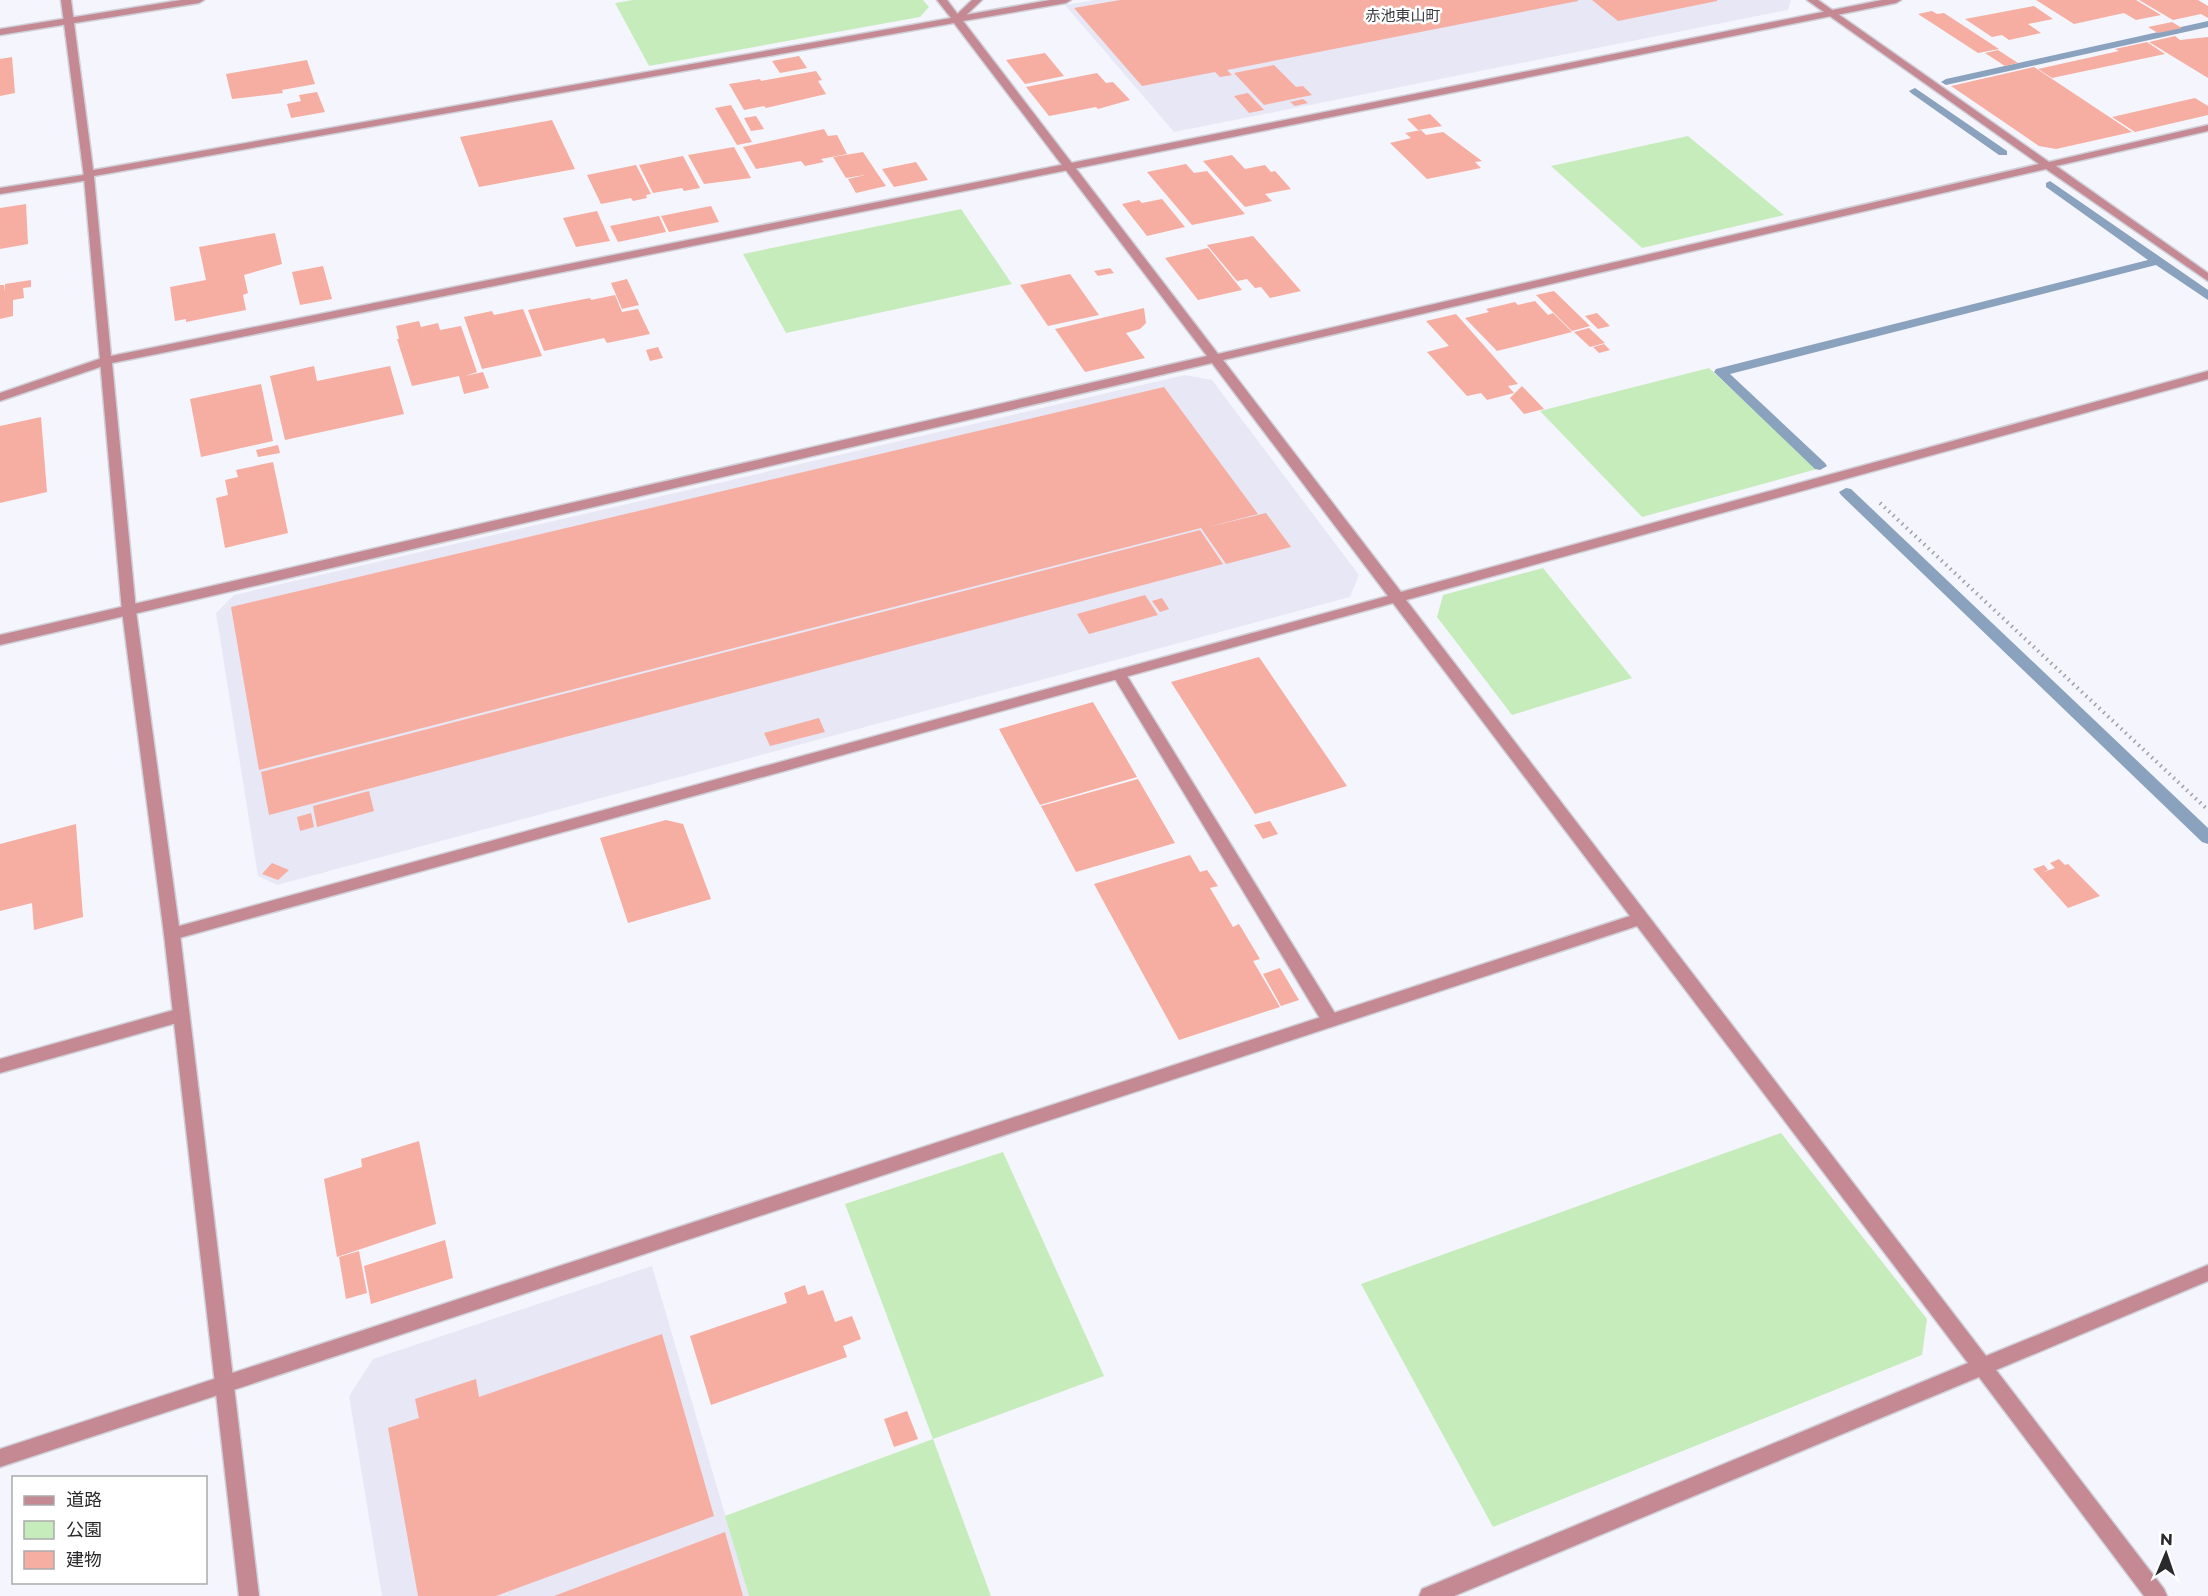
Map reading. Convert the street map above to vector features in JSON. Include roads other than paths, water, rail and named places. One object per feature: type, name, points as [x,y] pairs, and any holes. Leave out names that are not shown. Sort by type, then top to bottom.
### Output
[{"type":"street","points":[[66,0],[89,176],[129,611],[182,1015],[249,1596]]},
{"type":"street","points":[[0,32],[199,0]]},
{"type":"street","points":[[942,0],[1980,1367],[2157,1596]]},
{"type":"street","points":[[956,20],[977,0]]},
{"type":"street","points":[[0,191],[1066,0]]},
{"type":"street","points":[[1812,0],[2208,278]]},
{"type":"street","points":[[0,397],[105,361],[1896,0]]},
{"type":"street","points":[[0,640],[2208,128]]},
{"type":"street","points":[[172,934],[2208,375]]},
{"type":"street","points":[[1119,674],[1330,1020]]},
{"type":"street","points":[[0,1458],[1639,919]]},
{"type":"street","points":[[0,1066],[182,1015]]},
{"type":"street","points":[[1429,1596],[2208,1273]]},
{"type":"waterway","points":[[1946,82],[2208,24]]},
{"type":"waterway","points":[[1915,91],[2003,153]]},
{"type":"waterway","points":[[2050,185],[2208,296]]},
{"type":"waterway","points":[[1820,466],[1721,372],[2158,261]]},
{"type":"waterway","points":[[1846,492],[2208,838]]},
{"type":"district","name":"赤池東山町","points":[[1403,15]]}]
